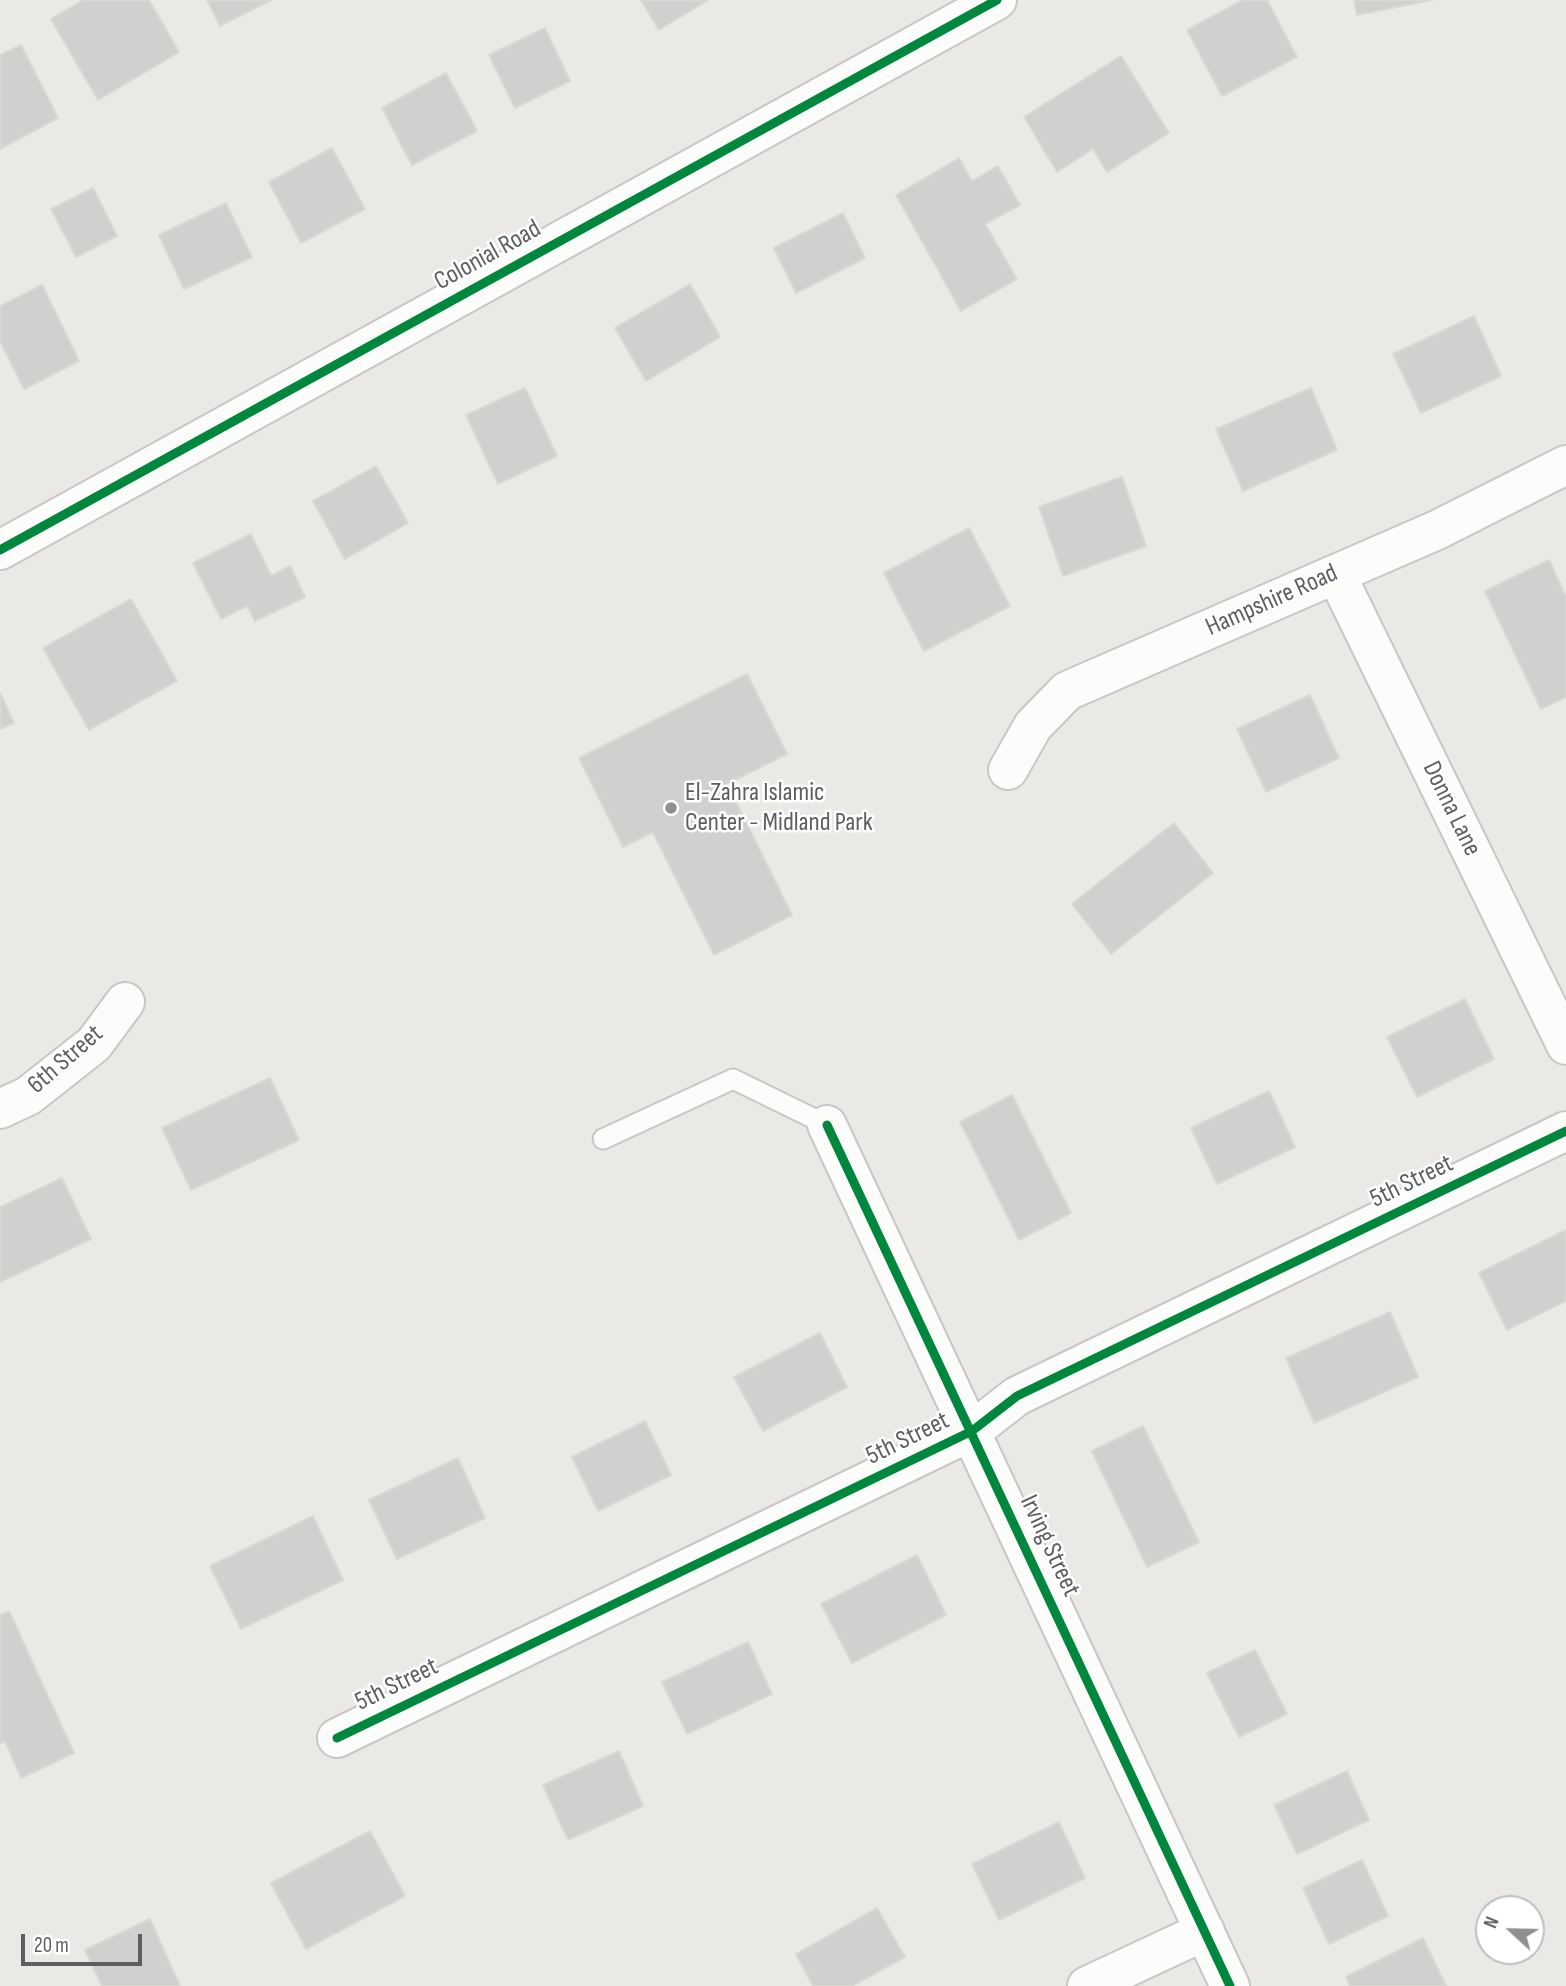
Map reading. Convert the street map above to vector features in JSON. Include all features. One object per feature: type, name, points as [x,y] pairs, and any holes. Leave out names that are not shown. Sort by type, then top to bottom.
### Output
[{"type":"street","name":"Colonial Road","points":[[0,550],[997,0]]},
{"type":"street","name":"Hampshire Road","points":[[1008,771],[1033,726],[1067,691],[1437,530],[1566,465]]},
{"type":"street","name":"Donna Lane","points":[[1336,574],[1566,1045]]},
{"type":"street","name":"6th Street","points":[[0,1109],[27,1096],[93,1044],[125,1002]]},
{"type":"street","name":"Irving Street","points":[[827,1125],[1230,1986]]},
{"type":"street","name":"5th Street","points":[[337,1738],[972,1431],[1017,1396],[1566,1131]]},
{"type":"street","points":[[1087,1986],[1205,1931]]},
{"type":"lane","points":[[603,1139],[733,1080],[827,1125]]},
{"type":"building","points":[[83,0],[149,0],[179,52],[98,100],[51,19]]},
{"type":"building","points":[[207,0],[271,0],[220,26]]},
{"type":"building","points":[[641,0],[708,0],[659,30]]},
{"type":"building","points":[[1243,0],[1267,0],[1297,57],[1222,96],[1187,30]]},
{"type":"building","points":[[1354,0],[1432,0],[1357,15]]},
{"type":"building","points":[[545,28],[570,81],[515,108],[489,55]]},
{"type":"building","points":[[21,45],[58,118],[0,149],[0,55]]},
{"type":"building","points":[[1121,56],[1169,133],[1107,172],[1093,149],[1057,172],[1024,117]]},
{"type":"building","points":[[446,73],[477,131],[412,165],[382,108]]},
{"type":"building","points":[[332,148],[365,209],[301,243],[269,182]]},
{"type":"building","points":[[959,158],[972,181],[998,166],[1020,205],[985,224],[1017,279],[961,311],[896,195]]},
{"type":"building","points":[[93,188],[117,236],[76,257],[51,209]]},
{"type":"building","points":[[226,203],[252,257],[184,289],[159,235]]},
{"type":"building","points":[[843,213],[865,258],[796,293],[774,248]]},
{"type":"building","points":[[690,284],[720,337],[646,381],[615,328]]},
{"type":"building","points":[[42,285],[79,361],[24,389],[0,341],[0,306]]},
{"type":"building","points":[[1474,316],[1501,376],[1421,413],[1393,354]]},
{"type":"building","points":[[525,388],[557,456],[498,484],[466,415]]},
{"type":"building","points":[[1311,388],[1337,450],[1243,491],[1216,429]]},
{"type":"building","points":[[376,466],[408,523],[345,559],[313,501]]},
{"type":"building","points":[[1122,477],[1146,546],[1063,576],[1039,507]]},
{"type":"building","points":[[969,528],[1010,606],[924,651],[884,573]]},
{"type":"building","points":[[251,534],[271,576],[290,566],[305,597],[255,621],[247,606],[221,619],[193,563]]},
{"type":"building","points":[[1549,560],[1566,597],[1566,697],[1541,709],[1485,591]]},
{"type":"building","points":[[131,599],[177,681],[89,730],[43,648]]},
{"type":"building","name":"El-Zahra Islamic Center - Midland Park","points":[[747,674],[787,754],[727,784],[792,915],[714,955],[653,832],[623,847],[579,758]]},
{"type":"building","points":[[0,693],[14,723],[0,729]]},
{"type":"building","points":[[1310,695],[1339,758],[1266,792],[1237,729]]},
{"type":"building","points":[[1174,823],[1213,873],[1111,954],[1072,904]]},
{"type":"building","points":[[1465,999],[1494,1059],[1417,1097],[1387,1037]]},
{"type":"building","points":[[270,1078],[299,1140],[191,1190],[162,1128]]},
{"type":"building","points":[[1269,1091],[1295,1147],[1217,1184],[1191,1128]]},
{"type":"building","points":[[1012,1095],[1071,1213],[1019,1240],[960,1122]]},
{"type":"building","points":[[62,1178],[91,1239],[0,1282],[0,1207]]},
{"type":"building","points":[[1566,1230],[1566,1301],[1507,1330],[1479,1273]]},
{"type":"building","points":[[1390,1312],[1418,1377],[1314,1423],[1286,1358]]},
{"type":"building","points":[[820,1333],[847,1387],[763,1431],[734,1377]]},
{"type":"building","points":[[645,1421],[671,1475],[598,1511],[572,1457]]},
{"type":"building","points":[[1143,1426],[1199,1542],[1147,1567],[1092,1451]]},
{"type":"building","points":[[458,1458],[485,1518],[397,1559],[369,1500]]},
{"type":"building","points":[[313,1516],[343,1580],[241,1629],[210,1566]]},
{"type":"building","points":[[917,1555],[946,1615],[852,1663],[821,1604]]},
{"type":"building","points":[[9,1611],[74,1753],[21,1778],[5,1741],[0,1743],[0,1615]]},
{"type":"building","points":[[748,1642],[772,1694],[687,1734],[662,1682]]},
{"type":"building","points":[[1255,1650],[1287,1714],[1239,1737],[1207,1673]]},
{"type":"building","points":[[619,1751],[643,1806],[568,1840],[543,1785]]},
{"type":"building","points":[[1347,1771],[1369,1820],[1297,1854],[1274,1805]]},
{"type":"building","points":[[1059,1822],[1085,1878],[999,1920],[972,1864]]},
{"type":"building","points":[[370,1831],[405,1896],[306,1949],[271,1883]]},
{"type":"building","points":[[1362,1860],[1388,1916],[1329,1944],[1303,1888]]},
{"type":"building","points":[[877,1908],[905,1957],[852,1986],[813,1986],[796,1954]]},
{"type":"building","points":[[150,1919],[180,1986],[102,1986],[85,1950]]},
{"type":"building","points":[[1423,1938],[1446,1986],[1350,1986],[1346,1977]]},
{"type":"cycle path","points":[[0,550],[997,0]]},
{"type":"cycle path","points":[[827,1125],[1230,1986]]},
{"type":"cycle path","points":[[337,1738],[972,1431],[1017,1396],[1566,1131]]},
{"type":"place","name":"El-Zahra Islamic Center - Midland Park","points":[[671,808]]}]
